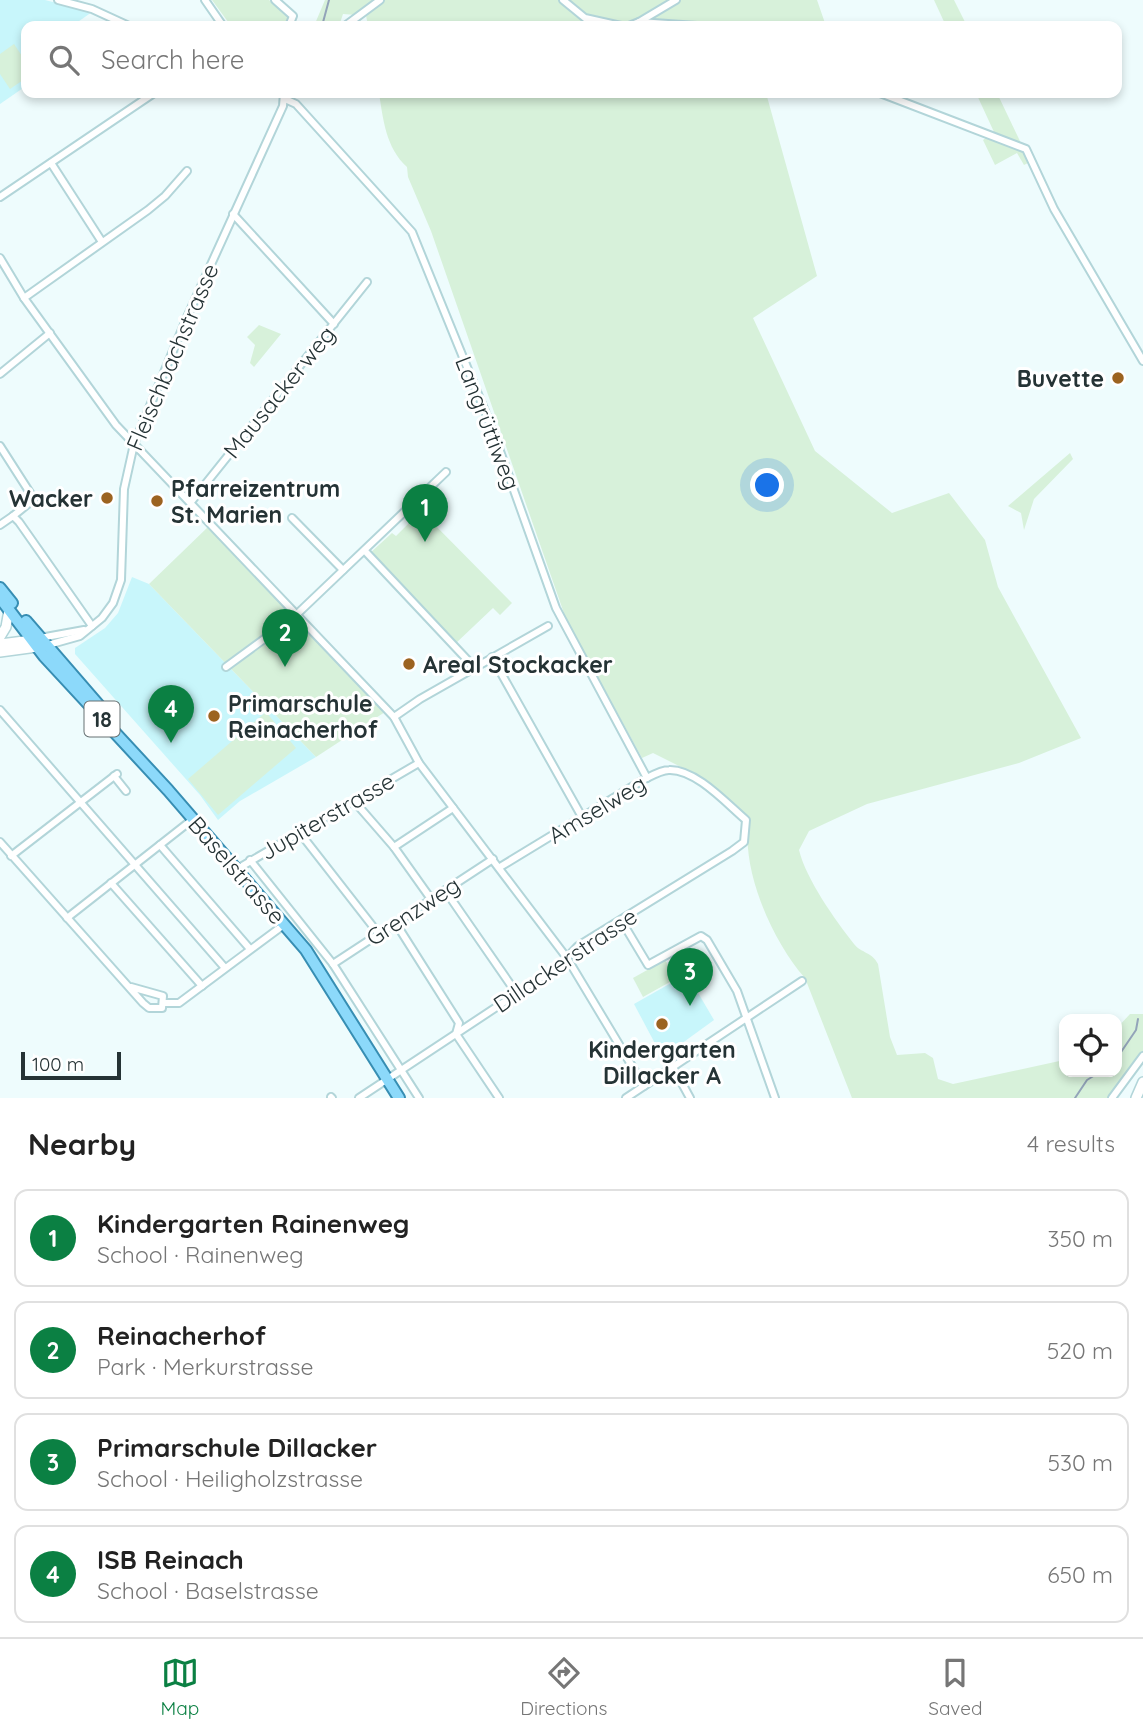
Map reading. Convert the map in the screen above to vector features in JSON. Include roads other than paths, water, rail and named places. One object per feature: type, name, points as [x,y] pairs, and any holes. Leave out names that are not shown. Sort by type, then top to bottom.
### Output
[{"type":"main road","name":"Baselstrasse","points":[[0,588],[39,643],[59,660],[161,776],[168,790]]},
{"type":"main road","name":"Baselstrasse","points":[[0,598],[306,950],[388,1079]]},
{"type":"main road","points":[[0,637],[6,627],[9,610]]},
{"type":"main road","points":[[0,644],[39,643]]},
{"type":"main road","points":[[0,652],[39,643]]},
{"type":"main road","name":"18","points":[[388,1079],[399,1098]]},
{"type":"main road","points":[[1136,1098],[1143,1082]]},
{"type":"street","points":[[58,0],[92,9],[118,21]]},
{"type":"street","points":[[205,0],[220,21]]},
{"type":"street","points":[[275,0],[293,16],[291,21]]},
{"type":"street","points":[[352,21],[380,0]]},
{"type":"street","points":[[563,0],[585,18],[598,21]]},
{"type":"street","points":[[641,21],[676,0]]},
{"type":"street","points":[[0,197],[148,98]]},
{"type":"street","name":"Fleischbachstrasse","points":[[39,643],[63,643],[92,626],[113,603],[121,580],[124,489],[134,444],[284,98]]},
{"type":"street","name":"Langrüttiweg","points":[[288,98],[412,232],[491,426],[556,608],[647,778]]},
{"type":"street","points":[[893,98],[1026,149],[1054,209],[1143,360]]},
{"type":"street","points":[[51,163],[103,242]]},
{"type":"street","points":[[24,298],[165,196],[187,171]]},
{"type":"street","points":[[233,215],[334,324]]},
{"type":"street","points":[[0,258],[24,298],[134,444],[394,718],[418,763],[567,958],[644,1086]]},
{"type":"street","name":"Mausackerweg","points":[[191,502],[368,282]]},
{"type":"street","points":[[0,374],[50,333]]},
{"type":"street","points":[[0,446],[34,499],[0,525]]},
{"type":"street","points":[[226,667],[297,614],[446,472]]},
{"type":"street","points":[[13,516],[92,626],[39,643]]},
{"type":"street","points":[[292,518],[343,570]]},
{"type":"street","points":[[365,551],[474,667]]},
{"type":"street","points":[[394,718],[474,667],[548,626]]},
{"type":"street","points":[[59,660],[58,651],[63,643]]},
{"type":"street","points":[[492,657],[582,817]]},
{"type":"street","points":[[0,710],[225,968]]},
{"type":"street","name":"Jupiterstrasse","points":[[237,869],[418,763]]},
{"type":"street","name":"Amselweg","points":[[500,867],[647,778],[666,770],[681,771],[697,781],[746,820],[744,842]]},
{"type":"street","points":[[11,856],[116,775],[127,791]]},
{"type":"street","points":[[354,801],[394,847],[431,899]]},
{"type":"street","points":[[394,847],[453,808]]},
{"type":"street","points":[[67,918],[193,819]]},
{"type":"street","points":[[300,833],[378,933]]},
{"type":"street","points":[[0,842],[149,1008],[157,1010],[164,1003],[179,1003],[285,924]]},
{"type":"street","name":"Dillackerstrasse","points":[[359,1098],[517,994],[567,958],[578,946],[744,842]]},
{"type":"street","points":[[160,845],[250,949]]},
{"type":"street","name":"Grenzweg","points":[[333,964],[493,859]]},
{"type":"street","name":"Baselstrasse","points":[[250,860],[333,964],[419,1098]]},
{"type":"street","points":[[111,883],[202,986]]},
{"type":"street","points":[[445,890],[517,994]]},
{"type":"street","points":[[621,920],[648,965],[701,936],[707,940],[737,991],[775,1098]]},
{"type":"street","points":[[395,922],[460,1023],[456,1034],[499,1098]]},
{"type":"street","points":[[626,1098],[802,982]]},
{"type":"street","points":[[131,987],[157,993],[163,996],[164,1003]]},
{"type":"street","points":[[1112,1098],[1143,1056]]},
{"type":"street","points":[[673,1067],[690,1098]]},
{"type":"waterway","points":[[323,21],[329,0]]},
{"type":"waterway","points":[[1122,1051],[1136,1030],[1138,1019]]},
{"type":"waterway","points":[[1075,1098],[1092,1077]]},
{"type":"place","name":"Buvette","points":[[1118,378]]},
{"type":"place","name":"Wacker","points":[[107,498]]},
{"type":"place","name":"Pfarreizentrum St. Marien","points":[[157,501]]},
{"type":"place","name":"Kindergarten Rainenweg","points":[[425,542]]},
{"type":"place","name":"Areal Stockacker","points":[[409,664]]},
{"type":"place","name":"Reinacherhof","points":[[285,667]]},
{"type":"place","name":"Primarschule Reinacherhof","points":[[214,716]]},
{"type":"place","name":"ISB Reinach","points":[[171,743]]},
{"type":"place","name":"Primarschule Dillacker","points":[[690,1006]]},
{"type":"place","name":"Kindergarten Dillacker A","points":[[662,1024]]}]
